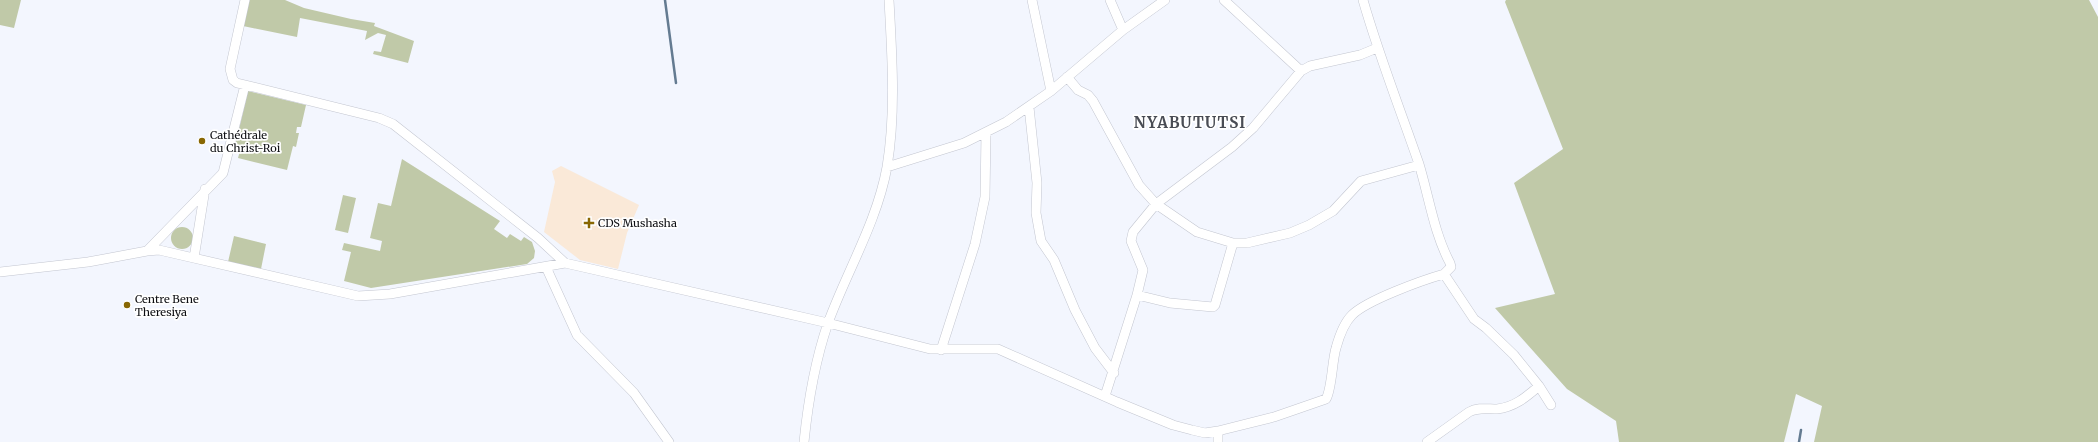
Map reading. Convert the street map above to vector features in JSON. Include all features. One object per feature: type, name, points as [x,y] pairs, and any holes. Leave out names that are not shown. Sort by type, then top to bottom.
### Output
[{"type":"street","points":[[245,0],[230,69],[233,80],[237,83],[379,118],[393,124],[538,238],[564,263]]},
{"type":"street","points":[[804,442],[812,383],[828,323],[872,220],[887,167],[892,110],[889,0]]},
{"type":"street","points":[[1032,0],[1051,91]]},
{"type":"street","points":[[1110,0],[1123,30]]},
{"type":"street","points":[[887,167],[964,143],[986,133],[1029,107],[1051,91],[1123,30],[1165,0]]},
{"type":"street","points":[[1224,0],[1301,71]]},
{"type":"street","points":[[0,272],[88,262],[159,250],[358,296],[390,294],[564,263],[941,350],[998,349],[1173,425],[1205,437],[1218,431],[1274,417],[1326,399],[1330,390],[1336,347],[1343,329],[1351,317],[1356,312],[1392,293],[1444,274],[1451,268],[1434,220],[1419,165],[1377,48],[1363,0]]},
{"type":"street","points":[[1105,396],[1114,373],[1143,270],[1131,241],[1133,232],[1156,204],[1232,147],[1270,110],[1301,71],[1310,66],[1360,55],[1377,48]]},
{"type":"street","points":[[1067,76],[1078,90],[1088,95],[1093,101],[1139,185],[1156,204],[1197,232],[1233,243],[1247,243],[1296,230],[1333,211],[1361,181],[1419,165]]},
{"type":"street","points":[[147,251],[205,189],[224,171],[245,85]]},
{"type":"street","points":[[1029,107],[1037,183],[1036,213],[1041,241],[1054,260],[1075,310],[1095,348],[1114,373]]},
{"type":"street","points":[[941,350],[976,244],[985,196],[986,133]]},
{"type":"street","points":[[194,258],[205,189]]},
{"type":"street","points":[[1137,295],[1170,303],[1213,307],[1215,305],[1233,243]]},
{"type":"street","points":[[546,267],[577,335],[634,393],[669,442]]},
{"type":"street","points":[[1444,274],[1474,319],[1486,328],[1514,355],[1539,386],[1551,405]]},
{"type":"street","points":[[1427,442],[1469,412],[1476,409],[1498,409],[1514,405],[1539,386]]},
{"type":"street","points":[[1218,431],[1218,442]]},
{"type":"shaded area","name":"CDS Mushasha","points":[[561,166],[639,205],[627,233],[618,269],[580,260],[544,232],[555,182],[552,171]]},
{"type":"green space","points":[[0,0],[21,0],[14,28],[0,25]]},
{"type":"green space","points":[[249,0],[285,0],[304,8],[375,23],[374,26],[414,41],[408,63],[373,54],[374,51],[381,52],[386,35],[378,33],[365,40],[367,31],[300,18],[297,37],[243,26]]},
{"type":"green space","points":[[1506,0],[2089,0],[2098,17],[2098,442],[1814,442],[1822,406],[1796,394],[1784,442],[1619,442],[1616,421],[1567,389],[1495,308],[1555,294],[1514,183],[1563,149],[1505,2]]},
{"type":"green space","points":[[248,91],[306,105],[301,127],[297,127],[296,133],[299,133],[296,147],[293,146],[287,170],[238,158],[241,147],[235,146]]},
{"type":"green space","points":[[402,159],[500,221],[494,229],[507,238],[510,234],[521,241],[524,237],[532,242],[535,251],[534,258],[527,264],[371,288],[344,281],[351,252],[342,250],[344,243],[380,251],[382,241],[370,238],[378,203],[391,206]]},
{"type":"green space","points":[[343,195],[356,198],[348,233],[335,230]]},
{"type":"green space","points":[[182,227],[190,230],[193,238],[190,246],[182,249],[174,246],[171,238],[174,230]]},
{"type":"green space","points":[[234,236],[266,244],[261,269],[228,262]]},
{"type":"waterway","points":[[665,0],[676,83]]},
{"type":"waterway","points":[[1799,442],[1801,430]]},
{"type":"place","name":"Cathédrale du Christ-Roi","points":[[202,141]]},
{"type":"place","name":"CDS Mushasha","points":[[589,223]]},
{"type":"place","name":"Centre Bene Theresiya","points":[[127,305]]},
{"type":"district","name":"NYABUTUTSI","points":[[1190,123]]}]
